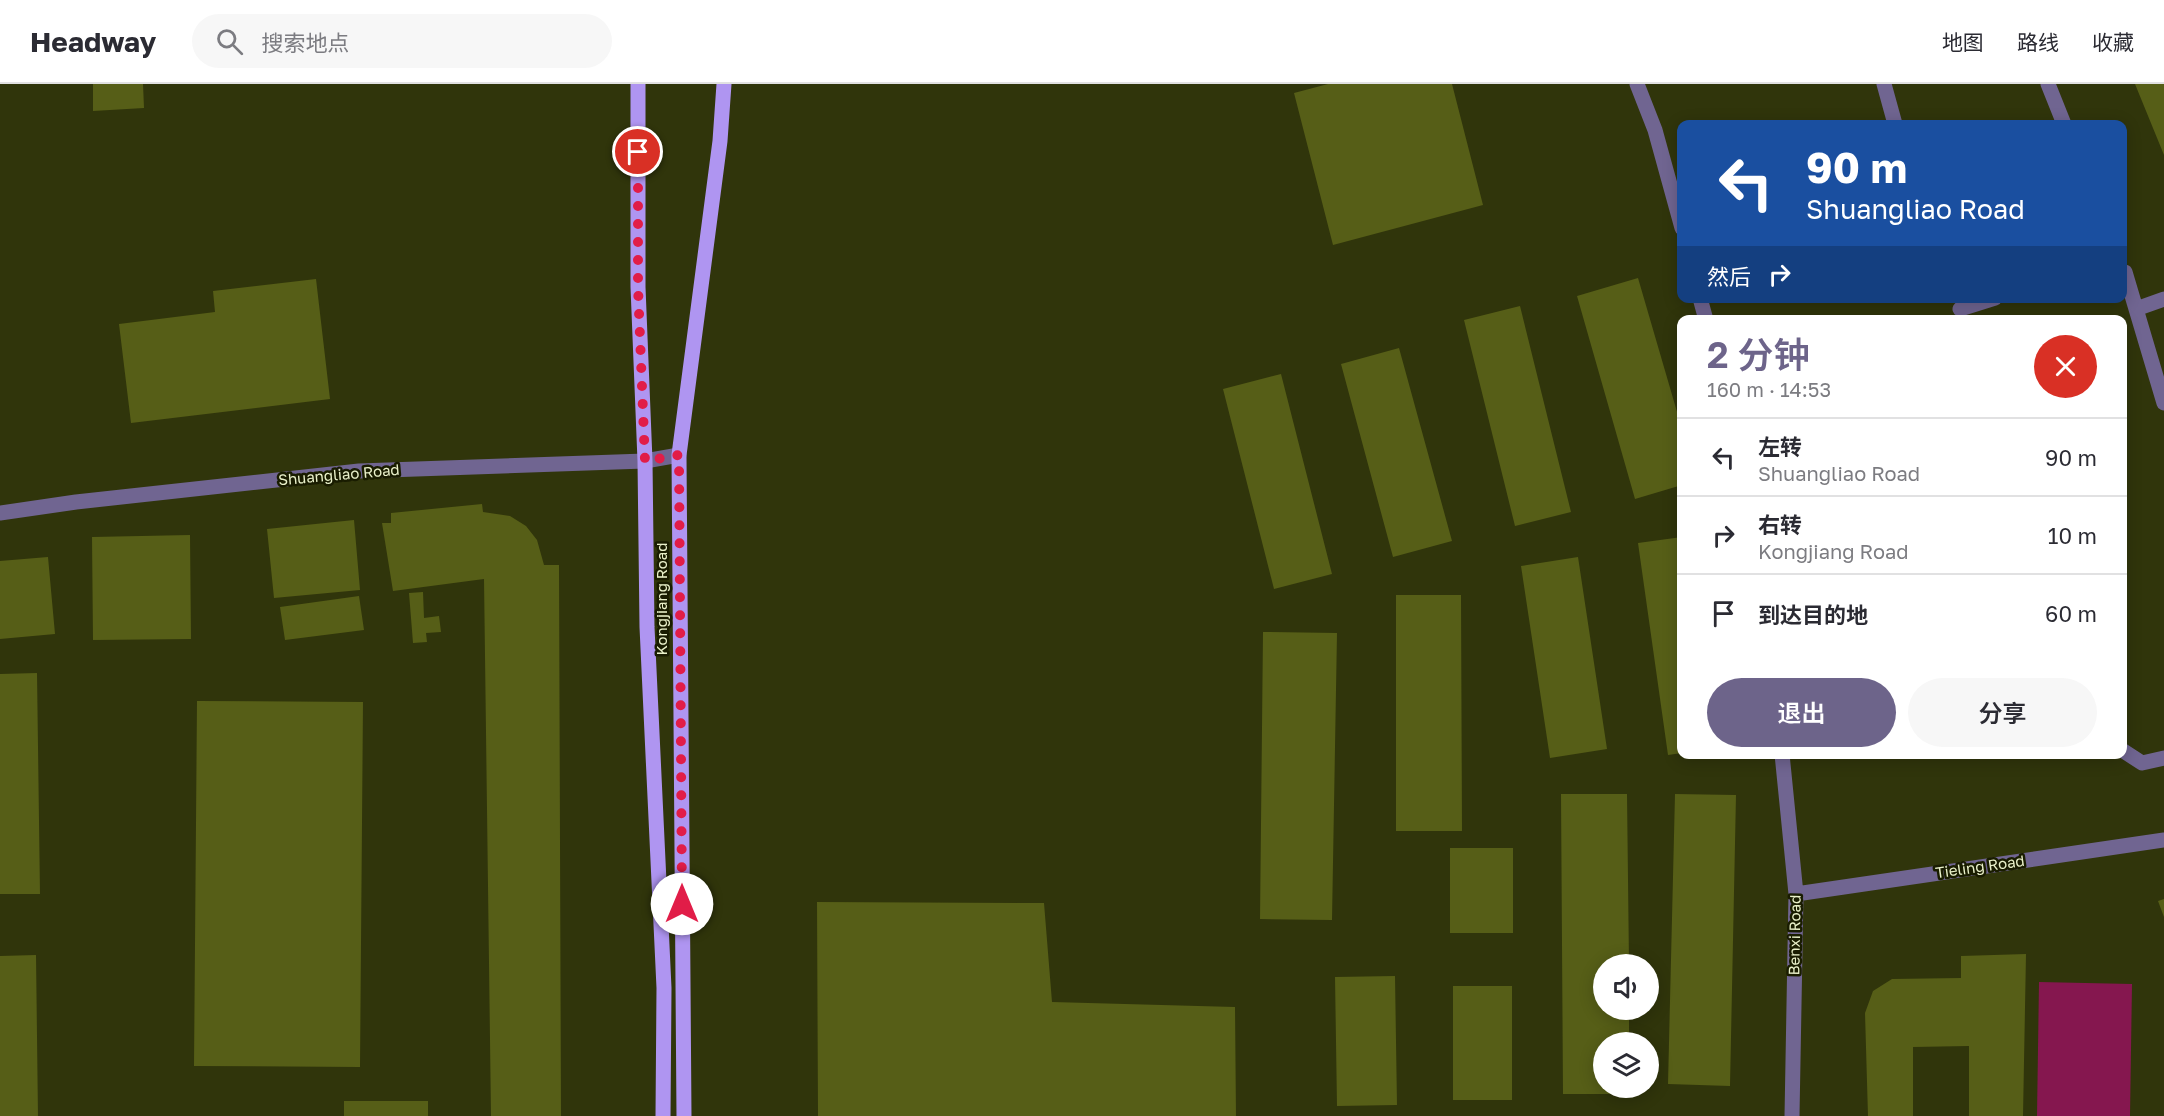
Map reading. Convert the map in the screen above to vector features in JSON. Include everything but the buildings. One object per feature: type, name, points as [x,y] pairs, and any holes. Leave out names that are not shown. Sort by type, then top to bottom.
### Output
[{"type":"main road","name":"Kongjiang Road","points":[[638,84],[638,287],[645,461],[647,627],[664,988],[663,1116]]},
{"type":"main road","name":"Kongjiang Road","points":[[684,1116],[679,455],[720,141],[724,84]]},
{"type":"street","points":[[1637,84],[1655,130],[1677,210]]},
{"type":"street","points":[[1884,84],[1895,120]]},
{"type":"street","points":[[2048,84],[2062,120]]},
{"type":"street","points":[[2127,279],[2164,403]]},
{"type":"street","points":[[2136,309],[2164,299]]},
{"type":"street","points":[[1960,309],[1979,303]]},
{"type":"street","name":"Shuangliao Road","points":[[0,513],[76,502],[359,471],[645,461],[679,455]]},
{"type":"street","points":[[2127,753],[2142,763],[2164,758]]},
{"type":"street","name":"Benxi Road","points":[[1782,759],[1796,894],[1792,1116]]},
{"type":"street","name":"Tieling Road","points":[[1796,894],[2164,840]]},
{"type":"shaded area","points":[[2039,982],[2132,984],[2130,1116],[2037,1116]]},
{"type":"route","points":[[638,152],[638,287],[645,461],[679,455],[682,904]]}]
